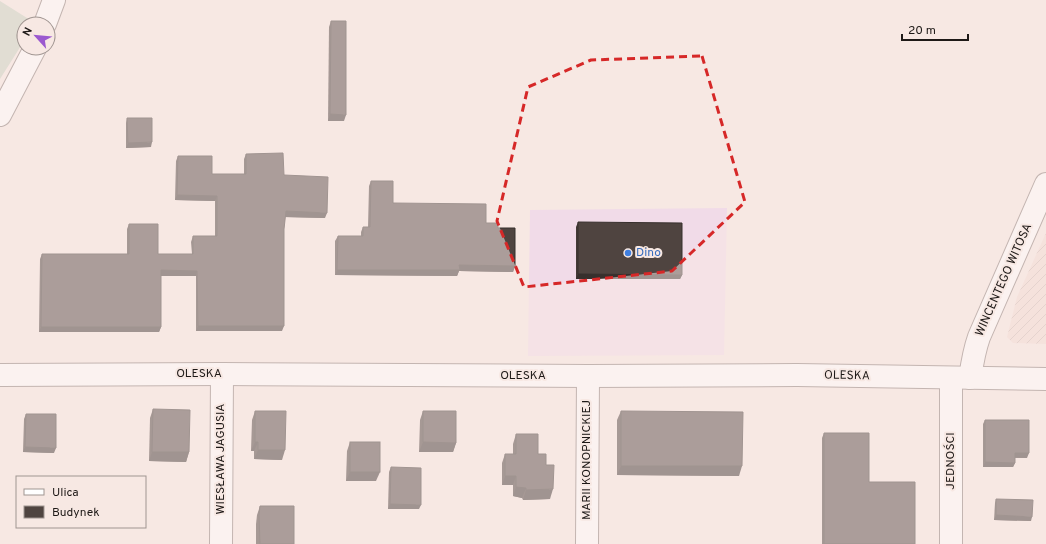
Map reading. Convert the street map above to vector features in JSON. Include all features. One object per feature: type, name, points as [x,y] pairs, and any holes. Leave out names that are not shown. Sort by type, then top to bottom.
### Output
[{"type":"street","points":[[48,16],[54,0]]},
{"type":"street","points":[[0,115],[31,56]]},
{"type":"street","name":"WINCENTEGO WITOSA","points":[[961,378],[972,364],[974,350],[1046,184]]},
{"type":"street","name":"WIESŁAWA JAGUSIA","points":[[221,544],[222,374]]},
{"type":"street","name":"OLESKA","points":[[0,375],[781,375],[1046,379]]},
{"type":"street","name":"MARII KONOPNICKIEJ","points":[[587,544],[588,376]]},
{"type":"street","name":"JEDNOŚCI","points":[[951,544],[961,378]]},
{"type":"highlighted area","points":[[702,56],[745,202],[672,271],[524,287],[497,221],[528,87],[591,60]]},
{"type":"shaded area","points":[[727,208],[724,355],[528,356],[530,210]]},
{"type":"shaded area","points":[[1046,233],[1046,344],[1013,343],[1007,337],[1017,297]]},
{"type":"green space","points":[[0,1],[24,16],[16,16],[16,54],[0,79]]},
{"type":"building","points":[[331,21],[346,21],[346,115],[330,114]]},
{"type":"building","points":[[127,118],[152,118],[152,142],[128,143]]},
{"type":"building","points":[[283,153],[284,175],[328,177],[327,213],[286,211],[284,229],[284,326],[198,326],[197,271],[161,270],[161,327],[41,327],[42,254],[129,254],[129,224],[158,224],[158,254],[193,254],[193,236],[217,236],[217,196],[177,195],[178,156],[212,156],[212,174],[246,174],[246,154]]},
{"type":"building","points":[[371,181],[393,181],[393,203],[486,204],[486,223],[498,223],[498,228],[515,228],[515,266],[459,265],[460,270],[337,270],[338,236],[363,236],[363,227],[370,227]]},
{"type":"building","name":"Dino","points":[[578,222],[682,223],[682,275],[578,274]]},
{"type":"building","points":[[153,409],[190,410],[189,452],[152,452]]},
{"type":"building","points":[[255,411],[286,411],[285,450],[258,450],[258,442],[255,442]]},
{"type":"building","points":[[423,411],[456,411],[456,443],[423,442]]},
{"type":"building","points":[[621,411],[743,412],[742,466],[621,466]]},
{"type":"building","points":[[26,414],[56,414],[56,448],[25,447]]},
{"type":"building","points":[[985,420],[1029,420],[1029,453],[1015,453],[1015,463],[985,462]]},
{"type":"building","points":[[824,433],[869,433],[869,482],[915,482],[915,544],[824,544]]},
{"type":"building","points":[[516,434],[538,434],[538,454],[546,454],[546,465],[554,465],[553,489],[526,490],[526,488],[516,487],[516,476],[505,476],[505,454],[516,454]]},
{"type":"building","points":[[350,442],[380,442],[380,472],[350,472]]},
{"type":"building","points":[[391,467],[421,468],[421,505],[390,504]]},
{"type":"building","points":[[996,499],[1033,500],[1032,517],[996,515]]},
{"type":"building","points":[[260,506],[294,506],[294,544],[260,544]]},
{"type":"place","name":"Dino","points":[[628,253]]}]
